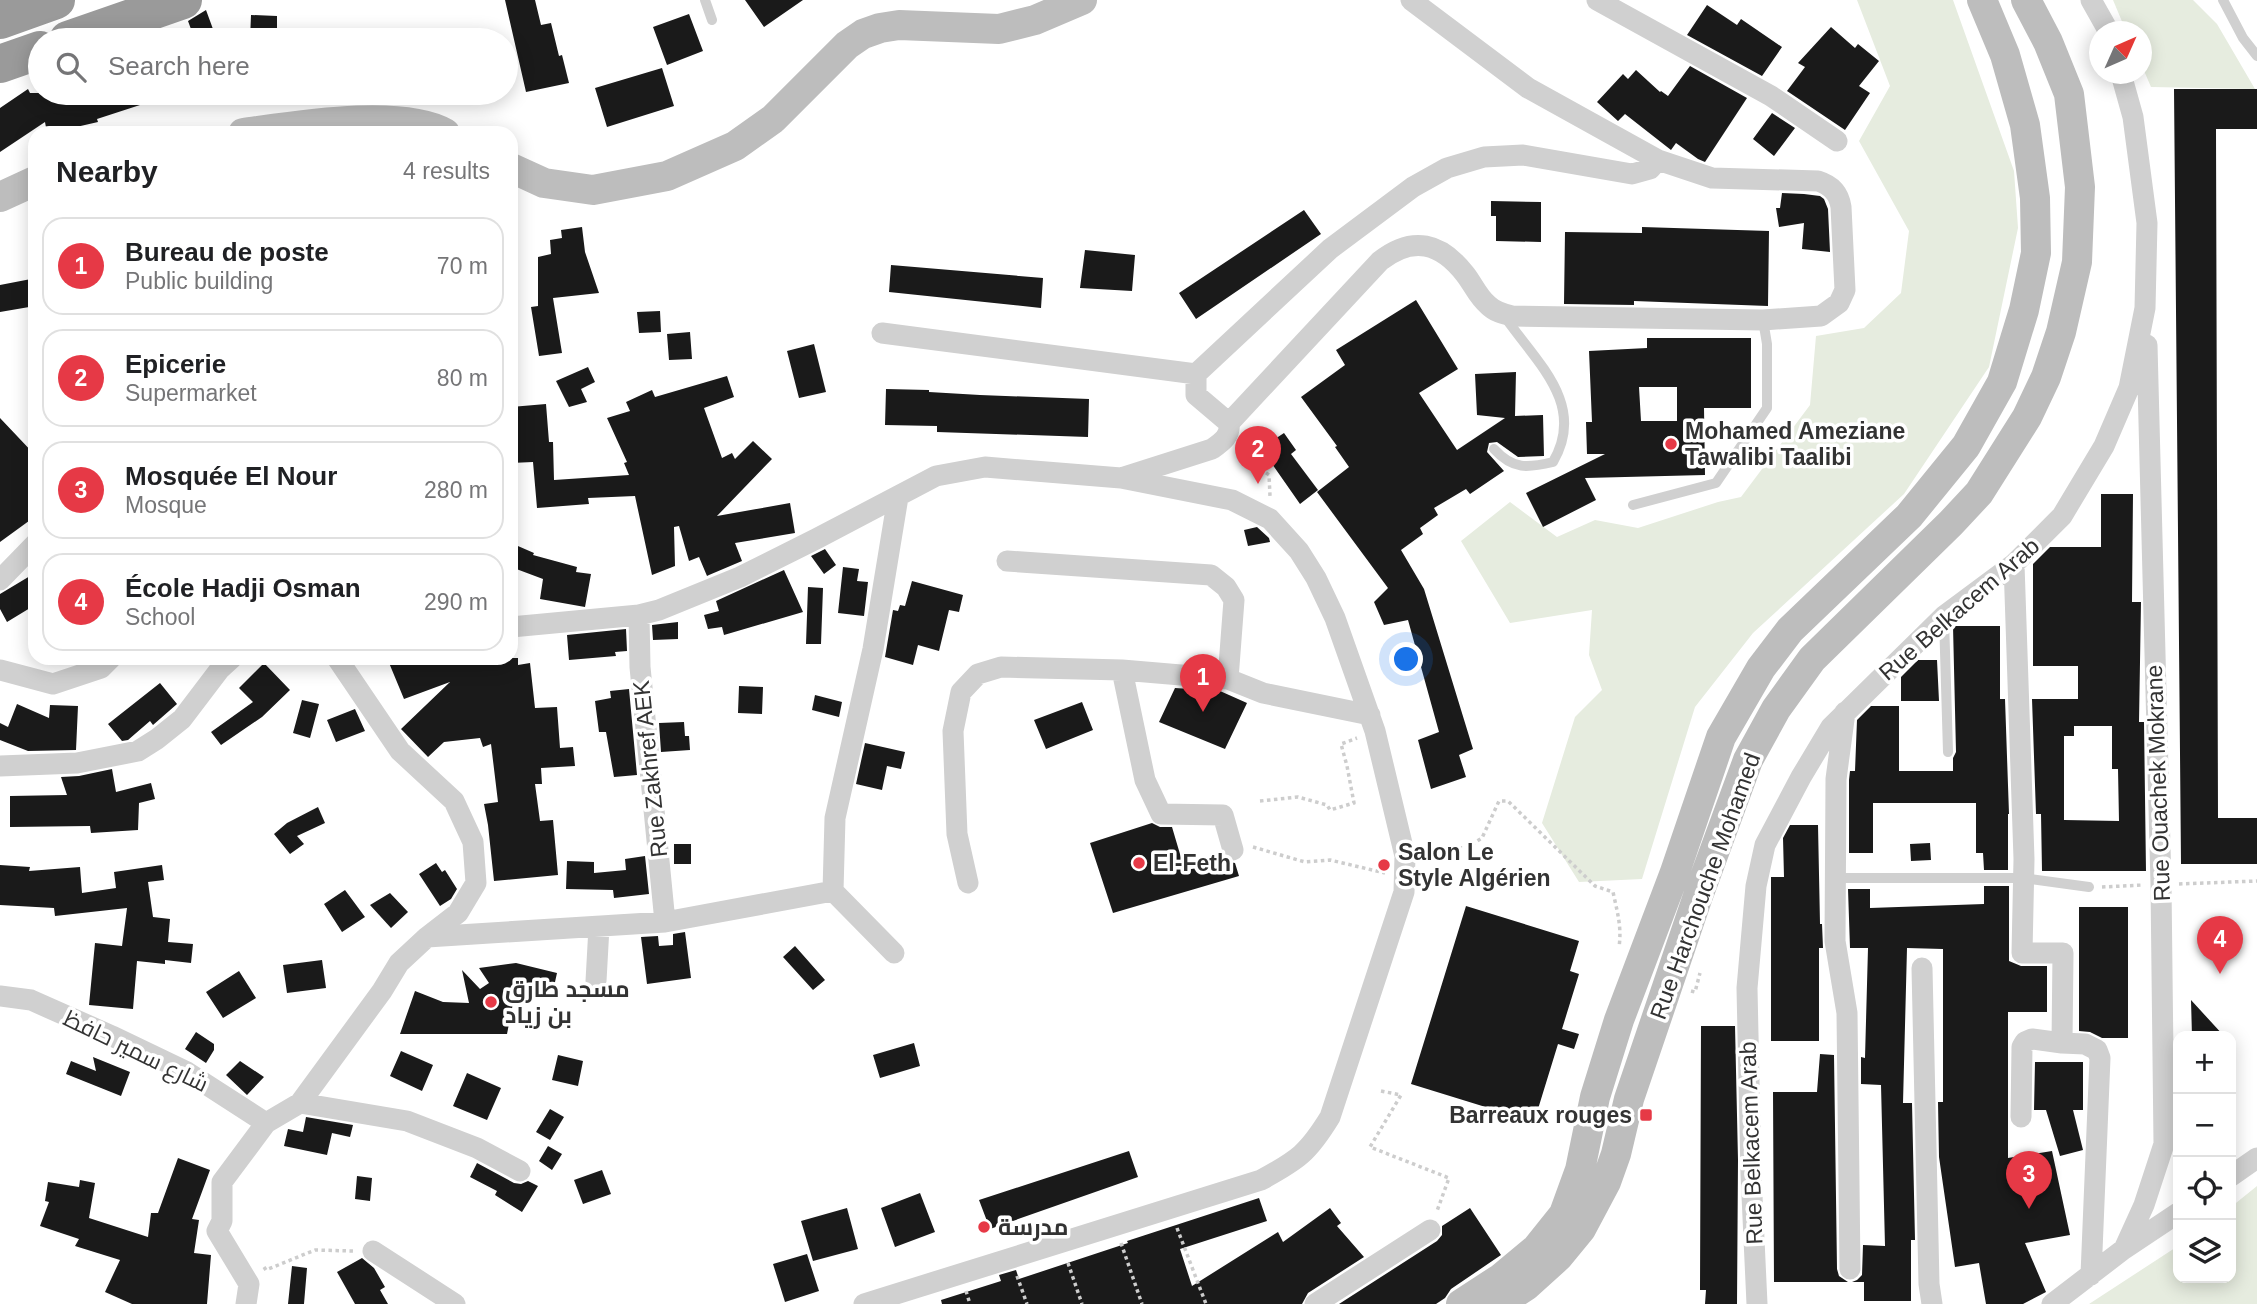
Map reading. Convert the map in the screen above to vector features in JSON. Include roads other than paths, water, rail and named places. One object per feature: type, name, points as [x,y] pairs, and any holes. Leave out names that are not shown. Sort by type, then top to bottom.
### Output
[{"type":"highway","points":[[0,20],[56,0]]},
{"type":"highway","points":[[102,28],[183,0]]},
{"type":"highway","points":[[0,64],[28,54]]},
{"type":"street","points":[[518,171],[544,183],[593,190],[667,176],[735,146],[773,119],[847,45],[863,34],[880,27],[899,26],[999,29],[1035,20],[1082,0]]},
{"type":"street","points":[[1121,478],[1212,449],[1224,440],[1230,430],[1230,424],[1372,269],[1390,253],[1401,248],[1424,246],[1447,254],[1488,306],[1504,314],[1526,317],[1763,320],[1821,316],[1839,303],[1845,290],[1841,207],[1838,195],[1829,186],[1818,181],[1712,178],[1658,160],[1528,88],[1411,0]]},
{"type":"street","points":[[1597,0],[1771,96],[1836,141]]},
{"type":"street","name":"Rue Harchouche Mohamed","points":[[1560,1238],[1595,1097],[1619,1020],[1675,872],[1721,737],[1761,668],[1790,630],[1909,516],[1966,446],[2002,382],[2024,310],[2036,253],[2035,198],[2025,125],[2005,55],[1982,0]]},
{"type":"street","name":"Rue Harchouche Mohamed","points":[[1560,1238],[1591,1212],[1606,1182],[1616,1154],[1629,1099],[1698,896],[1748,760],[1776,709],[1812,659],[1979,493],[2027,417],[2046,377],[2061,332],[2077,262],[2080,187],[2069,94],[2048,42],[2026,0]]},
{"type":"street","points":[[2091,0],[2103,21]]},
{"type":"street","name":"Rue Belkacem Arab","points":[[1757,1304],[1747,988],[1756,886],[1765,845],[1830,727],[1944,616],[2014,564],[2062,516],[2104,446],[2129,388],[2145,308],[2147,223],[2133,117],[2124,84]]},
{"type":"street","points":[[297,126],[402,120],[428,126]]},
{"type":"street","points":[[1230,424],[1196,395],[1196,374],[1330,249],[1413,187],[1447,168],[1484,157],[1523,155],[1632,174],[1650,169],[1658,160]]},
{"type":"street","points":[[0,197],[28,184]]},
{"type":"street","name":"Rue Ouachek Mokrane","points":[[2124,1249],[2152,1185],[2164,1144],[2161,885],[2145,308]]},
{"type":"street","points":[[882,333],[1196,374]]},
{"type":"street","points":[[518,626],[639,615],[659,610],[740,577],[936,476],[985,467],[1121,478],[1232,500],[1270,519],[1299,551],[1315,578],[1335,618],[1370,715],[1405,856],[1404,892],[1330,1116],[1313,1144],[1292,1163],[1261,1180],[864,1304]]},
{"type":"street","points":[[894,953],[833,891],[835,818],[873,649],[898,497]]},
{"type":"street","points":[[0,580],[28,551]]},
{"type":"street","points":[[1007,561],[1211,575],[1226,587],[1234,600],[1228,679]]},
{"type":"street","points":[[2014,564],[2024,859],[2022,953],[2063,953],[2062,1043]]},
{"type":"street","name":"Rue Zakhref AEK","points":[[639,615],[640,667],[665,922]]},
{"type":"street","points":[[0,670],[53,684],[104,665]]},
{"type":"street","points":[[0,766],[77,763],[138,751],[157,740],[182,719],[224,665]]},
{"type":"street","points":[[246,1304],[249,1284],[217,1231],[222,1222],[222,1182],[266,1123],[300,1103],[399,963],[458,913],[476,883],[473,842],[454,801],[400,751],[342,665]]},
{"type":"street","points":[[968,883],[957,834],[953,731],[961,692],[978,674],[1001,667],[1122,670],[1228,679],[1263,693],[1370,715]]},
{"type":"street","points":[[1122,670],[1145,780],[1161,814],[1223,815],[1232,846]]},
{"type":"street","points":[[1845,712],[1836,779],[1835,941],[1847,1013],[1850,1269]]},
{"type":"street","points":[[427,937],[665,922],[833,891]]},
{"type":"street","points":[[596,981],[599,927]]},
{"type":"street","points":[[1922,968],[1931,1304]]},
{"type":"street","name":"شارع سمير حافظ","points":[[0,996],[31,1000],[111,1035],[187,1072],[266,1123]]},
{"type":"street","points":[[2021,1117],[2022,1046],[2025,1041],[2032,1039],[2085,1044],[2096,1050],[2100,1058],[2091,1275]]},
{"type":"street","points":[[300,1103],[407,1121],[478,1148],[520,1171]]},
{"type":"street","points":[[2236,1173],[2257,1158]]},
{"type":"street","points":[[2052,1304],[2124,1249],[2173,1216]]},
{"type":"street","points":[[1315,1304],[1430,1230]]},
{"type":"street","points":[[1461,1304],[1560,1238]]},
{"type":"street","points":[[1498,1304],[1543,1272],[1560,1238]]},
{"type":"street","points":[[373,1251],[455,1304]]},
{"type":"lane","points":[[705,0],[712,20]]},
{"type":"lane","points":[[2223,0],[2243,38],[2257,56]]},
{"type":"lane","points":[[1494,449],[1504,459],[1516,465],[1532,467],[1553,462],[1563,446],[1563,404],[1558,390],[1504,314]]},
{"type":"lane","points":[[1633,505],[1716,483],[1767,408],[1767,344],[1763,320]]},
{"type":"lane","points":[[1944,616],[1948,752]]},
{"type":"lane","points":[[1835,878],[2023,878],[2089,887]]},
{"type":"place","name":"Mohamed Ameziane Tawalibi Taalibi","points":[[1671,444]]},
{"type":"place","name":"Epicerie","points":[[1258,484]]},
{"type":"place","name":"Bureau de poste","points":[[1203,712]]},
{"type":"place","name":"El-Feth","points":[[1139,863]]},
{"type":"place","name":"Salon Le Style Algérien","points":[[1384,865]]},
{"type":"place","name":"École Hadji Osman","points":[[2220,974]]},
{"type":"place","name":"مسجد طارق بن زياد","points":[[491,1002]]},
{"type":"place","name":"Barreaux rouges","points":[[1646,1115]]},
{"type":"place","name":"Mosquée El Nour","points":[[2029,1209]]},
{"type":"place","name":"مدرسة","points":[[984,1227]]}]
